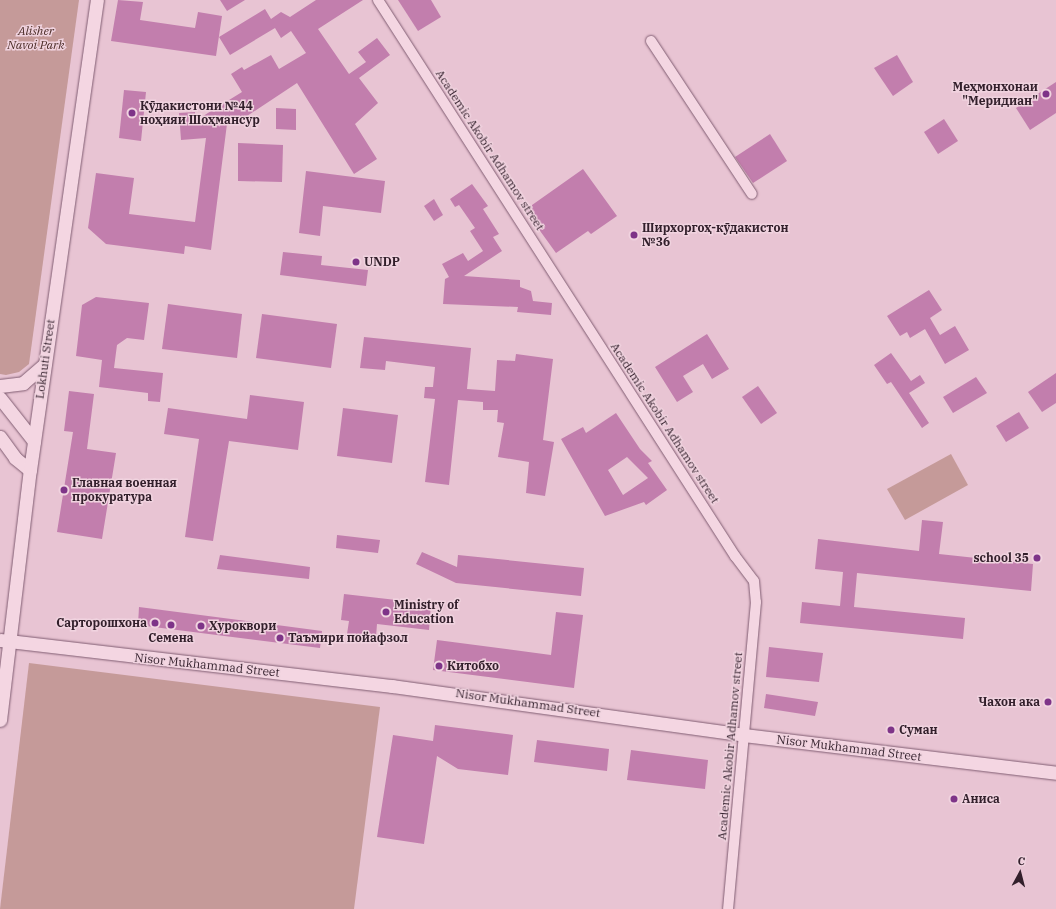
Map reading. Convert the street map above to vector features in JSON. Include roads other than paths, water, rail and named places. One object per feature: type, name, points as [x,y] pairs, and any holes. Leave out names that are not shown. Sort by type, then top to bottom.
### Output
[{"type":"street","name":"Lokhuti Street","points":[[0,720],[5,641],[97,0]]},
{"type":"street","name":"Academic Akobir Adhamov street","points":[[378,0],[731,549],[754,581],[756,602],[728,909]]},
{"type":"street","points":[[650,41],[752,194]]},
{"type":"street","points":[[0,386],[22,383],[44,365]]},
{"type":"street","points":[[0,398],[34,441]]},
{"type":"street","points":[[0,437],[15,458],[30,470]]},
{"type":"street","name":"Nisor Mukhammad Street","points":[[5,641],[522,702],[744,735],[1056,772]]},
{"type":"place","name":"Меҳмонхонаи \"Меридиан\"","points":[[1046,94]]},
{"type":"place","name":"Кӯдакистони №44 ноҳияи Шоҳмансур","points":[[132,113]]},
{"type":"place","name":"Ширхоргоҳ-кӯдакистон №36","points":[[634,235]]},
{"type":"place","name":"UNDP","points":[[356,262]]},
{"type":"place","name":"Главная военная прокуратура","points":[[64,490]]},
{"type":"place","name":"school 35","points":[[1037,558]]},
{"type":"place","name":"Ministry of Education","points":[[386,612]]},
{"type":"place","name":"Сарторошхона","points":[[155,623]]},
{"type":"place","name":"Семена","points":[[171,625]]},
{"type":"place","name":"Хуроквори","points":[[201,626]]},
{"type":"place","name":"Таъмири пойафзол","points":[[280,638]]},
{"type":"place","name":"Китобхо","points":[[439,666]]},
{"type":"place","name":"Чахон ака","points":[[1048,702]]},
{"type":"place","name":"Суман","points":[[891,730]]},
{"type":"place","name":"Аниса","points":[[954,799]]},
{"type":"park label","name":"Alisher Navoi Park","points":[[36,38]]}]
